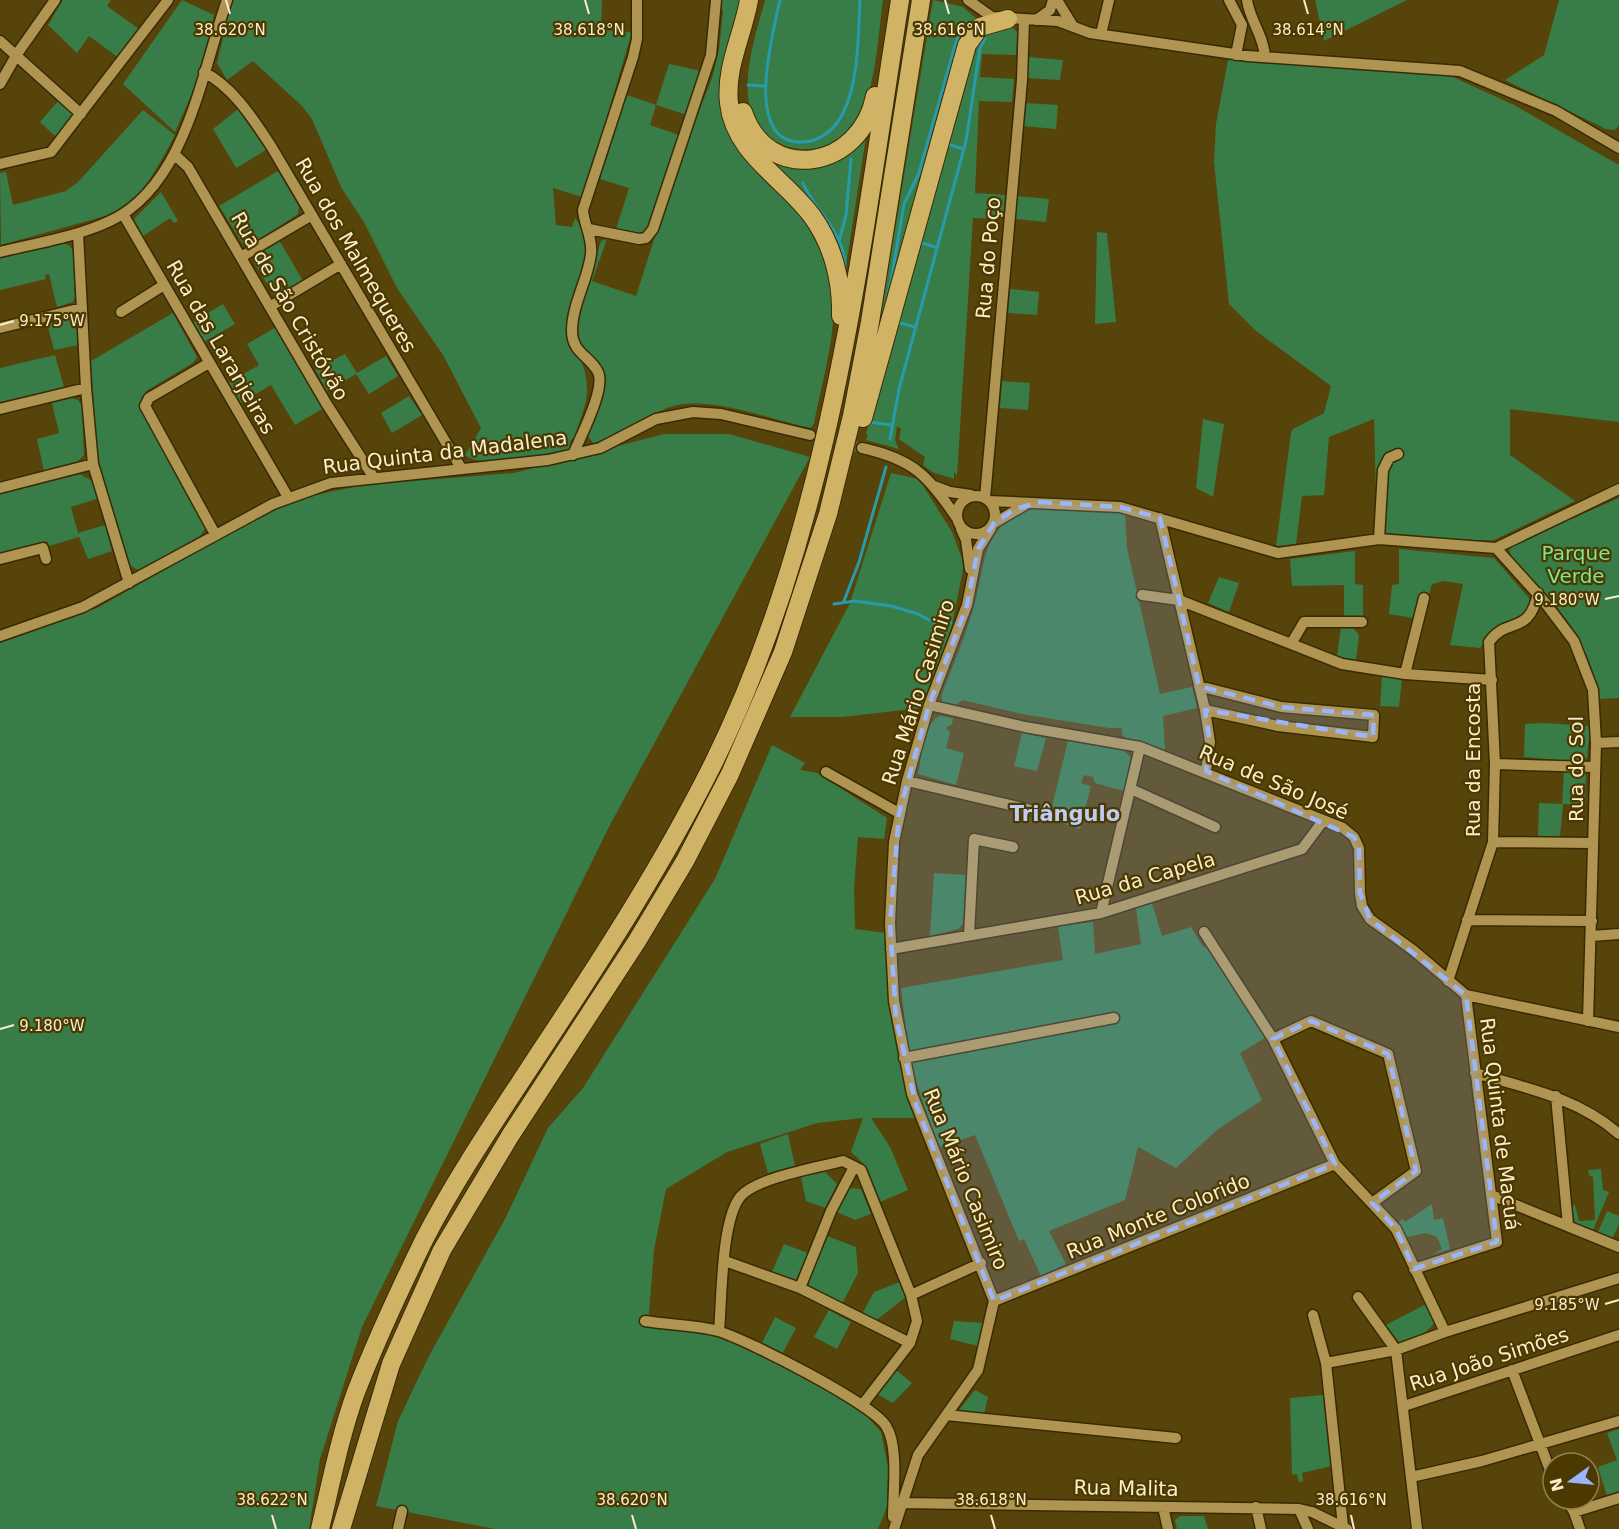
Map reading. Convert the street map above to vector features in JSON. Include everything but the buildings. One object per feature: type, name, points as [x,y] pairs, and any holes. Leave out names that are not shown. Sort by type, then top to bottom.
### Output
[{"type":"highway","points":[[749,0],[730,73],[729,105],[735,129],[744,142],[812,216],[829,245],[839,279],[842,315],[831,416]]},
{"type":"highway","points":[[759,0],[741,74],[739,87],[742,110],[753,133],[767,147],[783,155],[807,160],[838,152],[855,139],[869,118],[893,0]]},
{"type":"highway","points":[[320,1529],[356,1393],[424,1240],[469,1162],[638,900],[714,762],[740,704],[782,593],[812,495],[831,416],[852,304],[900,0]]},
{"type":"highway","points":[[809,576],[836,484],[861,372],[921,0]]},
{"type":"highway","points":[[341,1529],[391,1364],[442,1250],[510,1136],[631,951],[685,861],[752,728],[809,576],[833,520],[967,45],[974,33],[984,25],[1021,20]]},
{"type":"street","points":[[0,84],[16,54],[55,0]]},
{"type":"street","points":[[0,164],[51,152],[168,0]]},
{"type":"street","points":[[0,252],[78,233],[123,214],[148,192],[174,154],[227,0]]},
{"type":"street","points":[[573,455],[601,386],[598,372],[578,351],[573,339],[574,315],[591,255],[589,229],[584,220],[583,210],[633,57],[637,39],[637,0]]},
{"type":"street","points":[[589,229],[639,239],[646,238],[653,230],[711,55],[716,0]]},
{"type":"street","points":[[969,0],[992,17],[1050,20],[1101,34],[1236,55],[1460,71],[1556,111],[1619,148]]},
{"type":"street","points":[[974,0],[981,11]]},
{"type":"street","points":[[1021,20],[1046,15],[1055,0],[1073,26]]},
{"type":"street","points":[[1101,34],[1109,0]]},
{"type":"street","points":[[1228,0],[1242,25],[1236,55]]},
{"type":"street","points":[[1247,0],[1252,21],[1262,38],[1265,57]]},
{"type":"street","name":"Rua do Poço","points":[[983,498],[1022,80],[1021,20]]},
{"type":"street","points":[[0,41],[81,114]]},
{"type":"street","name":"Rua dos Malmequeres","points":[[204,72],[217,80],[243,106],[271,146],[461,468]]},
{"type":"street","name":"Rua de São Cristóvão","points":[[174,154],[188,167],[326,403],[374,478]]},
{"type":"street","name":"Rua das Laranjeiras","points":[[123,214],[288,497]]},
{"type":"street","points":[[241,257],[312,215]]},
{"type":"street","points":[[78,233],[86,388],[93,464],[129,583]]},
{"type":"street","points":[[271,306],[341,264]]},
{"type":"street","points":[[121,312],[164,285]]},
{"type":"street","points":[[0,328],[82,308]]},
{"type":"street","points":[[209,363],[149,398],[145,406],[216,534]]},
{"type":"street","points":[[0,409],[86,388]]},
{"type":"street","name":"Rua Quinta da Madalena","points":[[0,636],[62,615],[129,583],[288,497],[331,483],[461,468],[522,464],[573,455],[600,448],[665,416],[693,412],[722,414],[810,435]]},
{"type":"street","name":"Rua Mário Casimiro","points":[[862,448],[900,458],[927,480],[950,492],[983,498],[1120,507],[1278,553],[1379,539],[1496,548]]},
{"type":"street","points":[[1379,539],[1383,470],[1389,458],[1398,454]]},
{"type":"street","points":[[0,488],[93,464]]},
{"type":"street","name":"Rua Mário Casimiro","points":[[927,480],[958,522],[966,540],[971,578]]},
{"type":"street","points":[[1496,548],[1619,489]]},
{"type":"street","points":[[992,525],[994,509],[983,498],[963,500],[958,522],[975,534],[992,525],[1016,509],[1040,502]]},
{"type":"street","points":[[1161,518],[1205,710],[1210,742],[1206,771]]},
{"type":"street","name":"Rua Mário Casimiro","points":[[894,1529],[918,1455],[978,1370],[994,1301],[981,1263],[916,1105],[904,1058],[894,1001],[891,949],[892,865],[899,813],[929,705],[967,605],[978,549],[992,525]]},
{"type":"street","points":[[0,559],[43,548],[46,559]]},
{"type":"street","name":"Rua do Sol","points":[[1496,548],[1538,593],[1574,641],[1593,690],[1596,744],[1588,1021]]},
{"type":"street","name":"Rua da Encosta","points":[[1448,981],[1493,842],[1495,764],[1489,642],[1502,631],[1526,621],[1532,614],[1538,593]]},
{"type":"street","points":[[1142,596],[1179,600],[1342,664],[1405,674],[1492,680]]},
{"type":"street","points":[[1405,674],[1424,598]]},
{"type":"street","points":[[1291,644],[1304,622],[1362,622]]},
{"type":"street","points":[[1199,686],[1281,707],[1374,715],[1373,737],[1278,726],[1205,710]]},
{"type":"street","name":"Rua de São José","points":[[929,705],[1025,727],[1140,747],[1206,771],[1343,828],[1354,837],[1359,848],[1361,900],[1370,919],[1413,950],[1466,995],[1619,1027]]},
{"type":"street","points":[[1596,744],[1619,742]]},
{"type":"street","points":[[1101,913],[1140,747]]},
{"type":"street","points":[[1495,764],[1594,767]]},
{"type":"street","points":[[826,772],[899,813]]},
{"type":"street","points":[[907,781],[1040,812]]},
{"type":"street","points":[[1131,789],[1215,827]]},
{"type":"street","name":"Rua da Capela","points":[[891,949],[1101,913],[1302,849],[1323,821]]},
{"type":"street","points":[[969,935],[974,839],[1013,847]]},
{"type":"street","points":[[1493,842],[1593,843]]},
{"type":"street","points":[[1467,920],[1592,921]]},
{"type":"street","points":[[1204,932],[1273,1039],[1335,1164],[1396,1229],[1445,1332]]},
{"type":"street","points":[[1592,936],[1619,934]]},
{"type":"street","name":"Rua Quinta de Macuá","points":[[1414,1269],[1497,1242],[1466,995]]},
{"type":"street","points":[[904,1058],[1114,1018]]},
{"type":"street","points":[[1273,1039],[1311,1021],[1388,1054],[1416,1171],[1372,1203]]},
{"type":"street","points":[[1475,1073],[1556,1096],[1600,1117],[1619,1134]]},
{"type":"street","points":[[1556,1096],[1568,1225]]},
{"type":"street","points":[[718,1331],[728,1224],[741,1196],[767,1180],[843,1161],[861,1170],[911,1295],[917,1321],[910,1343],[863,1404]]},
{"type":"street","name":"Rua Monte Colorido","points":[[994,1301],[1335,1164]]},
{"type":"street","points":[[800,1288],[831,1211],[854,1167]]},
{"type":"street","points":[[1491,1195],[1619,1247]]},
{"type":"street","points":[[725,1261],[800,1288],[910,1343]]},
{"type":"street","points":[[911,1295],[981,1263]]},
{"type":"street","points":[[1326,1363],[1396,1350],[1445,1332],[1619,1278]]},
{"type":"street","points":[[1358,1297],[1396,1350],[1417,1529]]},
{"type":"street","points":[[1313,1315],[1326,1363],[1345,1527]]},
{"type":"street","points":[[645,1322],[718,1331],[792,1365],[863,1404],[886,1425],[892,1440],[894,1529]]},
{"type":"street","name":"Rua João Simões","points":[[1404,1406],[1619,1335]]},
{"type":"street","points":[[1512,1370],[1542,1451]]},
{"type":"street","points":[[946,1415],[1176,1438]]},
{"type":"street","points":[[1411,1477],[1540,1445],[1619,1421]]},
{"type":"street","points":[[1580,1529],[1574,1512],[1619,1498]]},
{"type":"street","name":"Rua Malita","points":[[901,1503],[1299,1509],[1312,1512],[1345,1527]]},
{"type":"street","points":[[1163,1507],[1168,1529]]},
{"type":"street","points":[[1256,1507],[1262,1529]]},
{"type":"street","points":[[1299,1509],[1308,1529]]},
{"type":"street","points":[[398,1529],[402,1511]]},
{"type":"highlighted area","points":[[1040,502],[1120,507],[1160,518],[1199,686],[1281,707],[1374,715],[1373,737],[1205,710],[1210,742],[1206,771],[1354,837],[1359,848],[1360,893],[1370,919],[1466,995],[1497,1242],[1414,1269],[1396,1229],[1372,1203],[1416,1171],[1388,1054],[1311,1021],[1273,1039],[1335,1164],[994,1301],[916,1105],[896,1018],[890,923],[899,813],[929,705],[967,605],[978,549],[994,523],[1015,509]]},
{"type":"green space","points":[[63,0],[111,0],[107,6],[139,29],[119,58],[89,36],[77,53],[48,25]]},
{"type":"green space","points":[[182,0],[214,15],[201,73],[175,132],[123,84]]},
{"type":"green space","points":[[232,0],[602,0],[601,30],[632,32],[609,109],[613,111],[582,197],[553,188],[556,225],[572,227],[575,218],[587,245],[584,268],[572,302],[570,324],[584,369],[587,393],[585,406],[569,450],[499,461],[473,459],[465,455],[481,428],[443,355],[397,288],[364,222],[342,189],[312,119],[302,106],[253,61],[227,80],[217,63]]},
{"type":"green space","points":[[720,0],[742,0],[720,104],[724,123],[801,216],[814,236],[831,277],[832,332],[814,423],[811,428],[721,406],[686,404],[660,411],[614,438],[594,444],[586,434],[605,375],[601,366],[579,344],[575,327],[601,241],[607,239],[592,281],[636,296],[687,136],[690,135],[713,75],[719,50],[723,12]]},
{"type":"green space","points":[[765,0],[883,0],[875,65],[867,98],[854,125],[841,138],[826,146],[810,149],[794,148],[778,143],[765,134],[755,120],[749,103],[749,64]]},
{"type":"green space","points":[[933,0],[963,7],[977,19],[877,339]]},
{"type":"green space","points":[[1315,0],[1407,0],[1324,41]]},
{"type":"green space","points":[[1559,0],[1619,0],[1619,125],[1615,130],[1606,129],[1505,80],[1544,55]]},
{"type":"green space","points":[[1000,27],[1013,28],[1018,33],[1016,55],[982,54],[980,77],[1014,79],[1012,102],[979,101],[975,193],[1005,195],[1003,219],[973,218],[957,476],[954,472],[954,479],[932,472],[923,465],[925,457],[899,439],[901,429],[897,426],[895,440],[899,449],[866,440],[868,435],[866,434],[977,39]]},
{"type":"green space","points":[[1028,57],[1063,60],[1060,80],[1026,78]]},
{"type":"green space","points":[[1228,60],[1444,73],[1514,105],[1619,165],[1619,422],[1510,409],[1510,455],[1575,501],[1494,540],[1470,541],[1377,532],[1374,419],[1329,437],[1324,495],[1302,496],[1296,544],[1276,546],[1291,433],[1293,429],[1324,413],[1331,386],[1256,331],[1229,304],[1214,162],[1216,124]]},
{"type":"green space","points":[[669,64],[701,71],[687,115],[656,105]]},
{"type":"green space","points":[[627,95],[656,105],[650,125],[679,135],[653,224],[641,236],[616,229],[629,188],[600,179]]},
{"type":"green space","points":[[60,99],[76,112],[75,117],[56,137],[40,122]]},
{"type":"green space","points":[[1025,103],[1058,105],[1056,129],[1023,126]]},
{"type":"green space","points":[[238,109],[266,150],[236,168],[213,129]]},
{"type":"green space","points":[[143,110],[175,135],[150,178],[126,206],[116,213],[1,245],[0,173],[6,172],[13,205],[66,191],[78,182]]},
{"type":"green space","points":[[866,137],[845,280],[762,152],[792,162],[818,166],[842,159]]},
{"type":"green space","points":[[278,171],[299,207],[298,214],[250,245],[244,246],[219,206]]},
{"type":"green space","points":[[161,192],[178,221],[174,223],[170,218],[143,236],[134,219]]},
{"type":"green space","points":[[1017,196],[1049,199],[1046,222],[1015,219]]},
{"type":"green space","points":[[1097,232],[1107,233],[1116,322],[1095,324]]},
{"type":"green space","points":[[279,240],[303,281],[274,295],[253,261],[255,255]]},
{"type":"green space","points":[[60,243],[69,245],[73,251],[75,297],[73,302],[57,307],[49,274],[45,275],[46,279],[0,290],[0,258]]},
{"type":"green space","points":[[1010,289],[1039,292],[1037,315],[1008,313]]},
{"type":"green space","points":[[223,304],[235,324],[204,342],[193,322]]},
{"type":"green space","points":[[173,313],[197,357],[193,363],[146,391],[140,407],[206,528],[200,536],[140,571],[128,564],[98,464],[91,361]]},
{"type":"green space","points":[[67,318],[73,319],[76,323],[78,345],[54,350],[47,323]]},
{"type":"green space","points":[[276,327],[322,409],[295,425],[271,385],[241,403],[228,383],[259,365],[247,344]]},
{"type":"green space","points":[[345,354],[357,373],[386,356],[398,376],[369,394],[356,374],[327,391],[315,369]]},
{"type":"green space","points":[[55,355],[64,387],[0,402],[0,368]]},
{"type":"green space","points":[[1002,381],[1030,383],[1028,410],[1000,408]]},
{"type":"green space","points":[[409,396],[422,415],[392,433],[381,413]]},
{"type":"green space","points":[[71,398],[78,400],[82,406],[84,455],[77,462],[44,471],[37,439],[59,433],[52,403]]},
{"type":"green space","points":[[1203,419],[1224,424],[1213,497],[1196,488]]},
{"type":"green space","points":[[664,434],[729,434],[810,457],[611,823],[362,1327],[320,1459],[309,1529],[0,1529],[0,643],[97,608],[246,524],[298,499],[362,485],[514,473]]},
{"type":"green space","points":[[891,473],[919,479],[952,532],[964,564],[950,635],[921,708],[842,717],[790,717],[850,603]]},
{"type":"green space","points":[[80,474],[92,481],[97,499],[71,507],[78,533],[105,525],[112,551],[88,559],[79,537],[49,546],[47,541],[0,554],[0,494]]},
{"type":"green space","name":"Parque Verde","points":[[1619,498],[1619,698],[1600,699],[1590,663],[1580,641],[1559,610],[1531,581],[1509,550],[1516,543]]},
{"type":"green space","points":[[1029,507],[1112,510],[1125,514],[1127,548],[1160,694],[1192,687],[1197,708],[1163,716],[1165,750],[1126,739],[1122,734],[1122,728],[1109,728],[1022,714],[962,700],[956,705],[942,702],[942,694],[971,616],[982,568],[992,540],[1000,528],[1012,517]]},
{"type":"green space","points":[[1399,549],[1494,558],[1529,598],[1530,610],[1492,630],[1480,648],[1450,645],[1463,584],[1444,581],[1432,584],[1428,598],[1418,596],[1413,618],[1389,614],[1392,585],[1399,584]]},
{"type":"green space","points":[[1355,551],[1355,584],[1363,585],[1363,618],[1344,618],[1344,585],[1292,586],[1290,559]]},
{"type":"green space","points":[[1219,577],[1239,583],[1229,612],[1208,603]]},
{"type":"green space","points":[[1341,627],[1352,627],[1359,635],[1356,660],[1337,656]]},
{"type":"green space","points":[[1382,676],[1402,678],[1399,707],[1380,706]]},
{"type":"green space","points":[[940,716],[953,718],[952,724],[946,728],[950,733],[946,748],[964,753],[956,785],[918,774],[927,733],[934,720]]},
{"type":"green space","points":[[1525,724],[1590,726],[1587,758],[1582,762],[1524,757]]},
{"type":"green space","points":[[1022,733],[1046,738],[1037,771],[1014,766]]},
{"type":"green space","points":[[1068,741],[1121,749],[1131,757],[1124,791],[1095,783],[1093,777],[1084,775],[1081,783],[1091,786],[1080,829],[1049,819]]},
{"type":"green space","points":[[772,745],[805,763],[800,770],[817,773],[887,818],[884,839],[858,837],[854,887],[855,929],[886,933],[895,1027],[914,1118],[871,1118],[890,1147],[908,1190],[880,1202],[864,1164],[851,1152],[863,1118],[817,1123],[727,1152],[666,1189],[654,1250],[648,1325],[715,1333],[839,1396],[864,1413],[881,1432],[888,1467],[887,1507],[878,1529],[495,1529],[376,1506],[398,1421],[429,1356],[505,1219],[548,1128],[583,1088],[715,879]]},
{"type":"green space","points":[[1564,770],[1582,771],[1586,774],[1585,805],[1563,804],[1560,837],[1538,836],[1539,803],[1562,804]]},
{"type":"green space","points":[[934,873],[966,875],[963,924],[958,929],[930,936]]},
{"type":"green space","points":[[1152,903],[1162,936],[1191,927],[1203,947],[1210,947],[1265,1038],[1240,1053],[1262,1100],[1218,1129],[1176,1168],[1138,1147],[1125,1200],[1049,1231],[1066,1264],[1041,1276],[1024,1239],[1019,1241],[975,1135],[938,1148],[910,1062],[901,988],[1063,960],[1058,926],[1093,922],[1095,954],[1141,944],[1136,908]]},
{"type":"green space","points":[[788,1134],[795,1166],[768,1173],[760,1144]]},
{"type":"green space","points":[[1601,1169],[1603,1190],[1609,1192],[1593,1230],[1575,1223],[1572,1206],[1575,1205],[1579,1221],[1595,1220],[1593,1177],[1589,1175],[1588,1170]]},
{"type":"green space","points":[[825,1172],[837,1184],[825,1208],[806,1201],[801,1177]]},
{"type":"green space","points":[[847,1188],[861,1189],[871,1214],[855,1220],[837,1212]]},
{"type":"green space","points":[[1432,1204],[1434,1220],[1443,1218],[1450,1249],[1432,1255],[1442,1249],[1437,1237],[1426,1233],[1407,1237],[1410,1248],[1396,1224],[1403,1219],[1405,1222]]},
{"type":"green space","points":[[1607,1211],[1619,1216],[1619,1224],[1612,1239],[1598,1232]]},
{"type":"green space","points":[[827,1236],[856,1247],[858,1273],[842,1304],[811,1288],[808,1283]]},
{"type":"green space","points":[[784,1244],[808,1253],[796,1280],[772,1272]]},
{"type":"green space","points":[[900,1282],[906,1297],[875,1321],[862,1314],[874,1292]]},
{"type":"green space","points":[[1426,1304],[1435,1321],[1432,1326],[1419,1335],[1399,1342],[1386,1325]]},
{"type":"green space","points":[[829,1310],[851,1322],[837,1349],[814,1337]]},
{"type":"green space","points":[[775,1317],[796,1328],[781,1356],[761,1345]]},
{"type":"green space","points":[[954,1321],[983,1323],[978,1346],[950,1339]]},
{"type":"green space","points":[[896,1370],[912,1383],[893,1403],[877,1394]]},
{"type":"green space","points":[[975,1390],[988,1397],[984,1415],[959,1410]]},
{"type":"green space","points":[[1323,1395],[1331,1466],[1302,1473],[1303,1481],[1299,1482],[1297,1474],[1292,1475],[1290,1398]]},
{"type":"green space","points":[[1619,1429],[1619,1492],[1607,1496],[1601,1477],[1601,1466],[1617,1460],[1607,1433]]},
{"type":"green space","points":[[1180,1516],[1204,1516],[1208,1529],[1177,1529],[1175,1520]]},
{"type":"waterway","points":[[780,0],[768,60],[767,108],[773,126],[785,138],[804,142],[816,139],[832,129],[840,119],[848,100],[857,58],[860,0]]},
{"type":"waterway","points":[[889,292],[904,204],[919,173],[956,42],[965,22]]},
{"type":"waterway","points":[[890,439],[899,389],[966,141],[980,48],[985,38]]},
{"type":"waterway","points":[[748,85],[765,86]]},
{"type":"waterway","points":[[947,144],[963,149]]},
{"type":"waterway","points":[[839,241],[846,215],[851,159]]},
{"type":"waterway","points":[[803,183],[835,233],[844,255],[845,267]]},
{"type":"waterway","points":[[919,242],[935,247]]},
{"type":"waterway","points":[[897,322],[915,327]]},
{"type":"waterway","points":[[869,422],[891,425]]},
{"type":"waterway","points":[[844,601],[859,562],[886,467]]},
{"type":"waterway","points":[[834,604],[855,601],[891,606],[918,614],[939,625],[951,623]]},
{"type":"tunnel","points":[[810,435],[862,448]]},
{"type":"district","name":"Triângulo","points":[[1065,814]]}]
